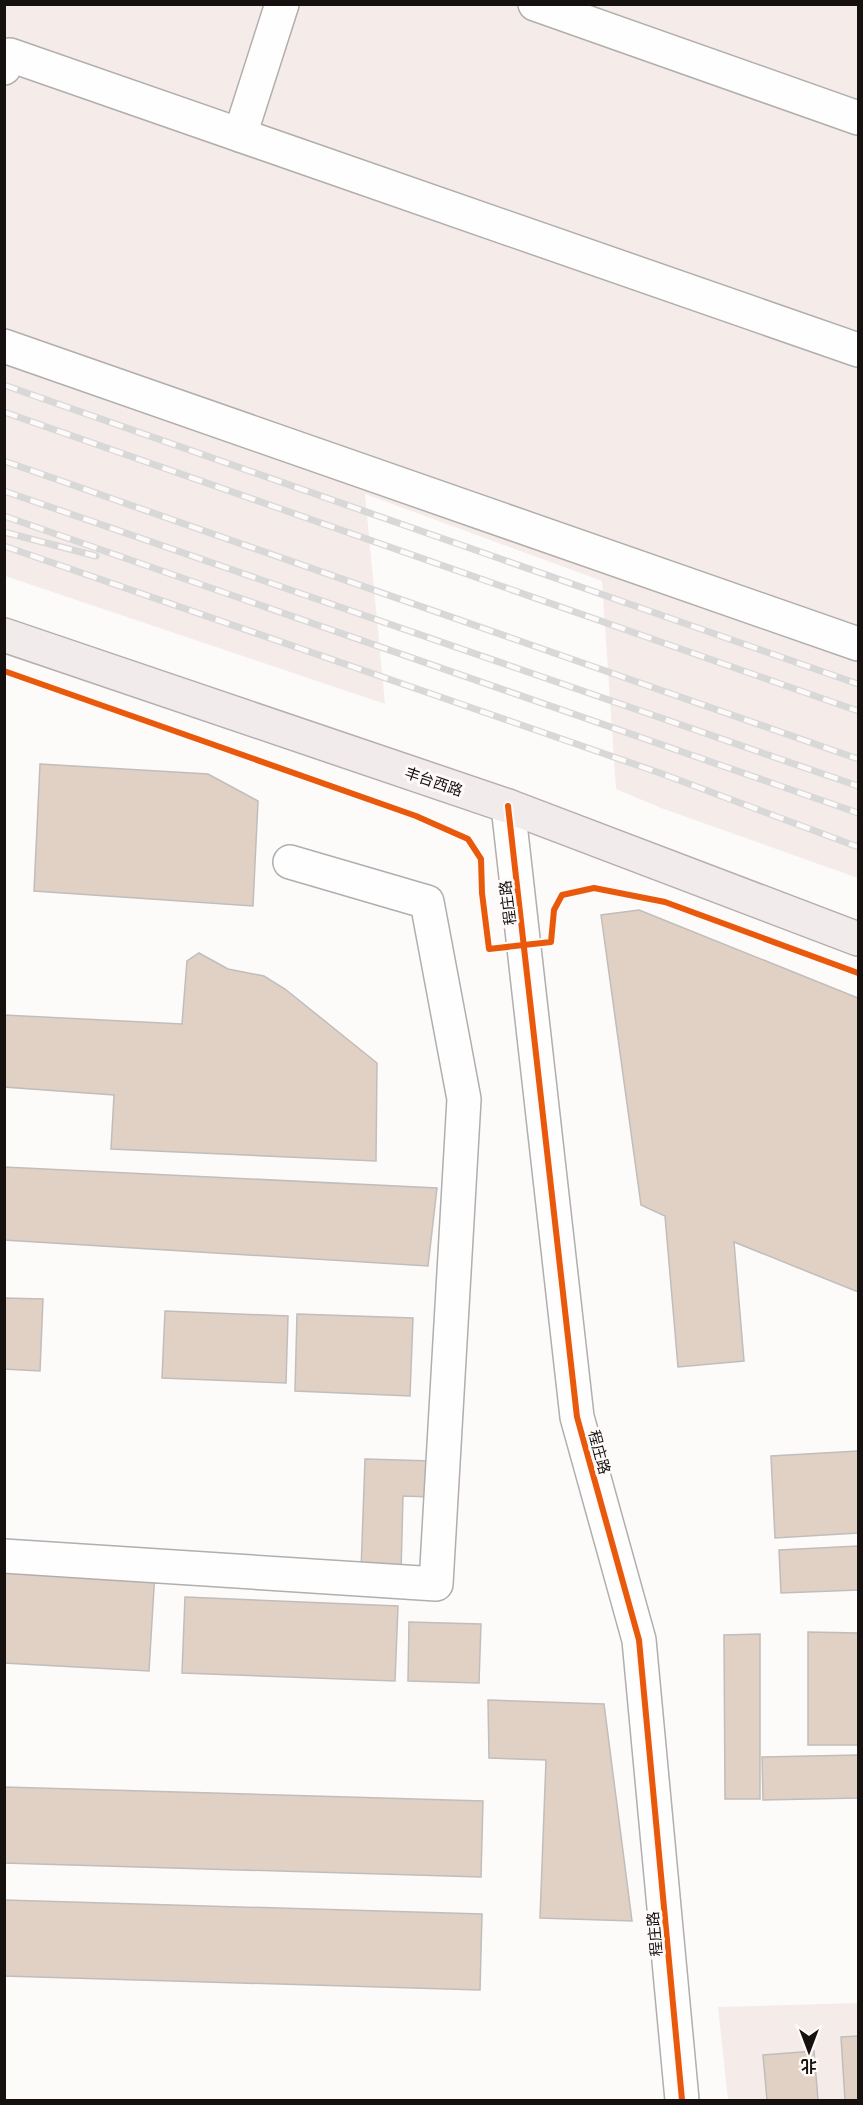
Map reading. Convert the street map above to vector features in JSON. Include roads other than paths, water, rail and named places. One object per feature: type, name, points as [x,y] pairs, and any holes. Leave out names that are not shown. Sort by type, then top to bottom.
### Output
[{"type":"main road","name":"丰台西路","points":[[4,635],[508,806],[858,939]]},
{"type":"street","points":[[240,135],[282,4]]},
{"type":"street","points":[[535,4],[858,118]]},
{"type":"street","points":[[4,68],[9,55],[858,350]]},
{"type":"street","points":[[4,346],[858,644]]},
{"type":"street","name":"程庄路","points":[[508,806],[577,1417],[639,1640],[682,2100]]},
{"type":"street","points":[[4,1556],[436,1584],[464,1099],[427,902],[290,862]]},
{"type":"railway","points":[[4,385],[858,684]]},
{"type":"railway","points":[[4,412],[858,711]]},
{"type":"railway","points":[[4,461],[858,759]]},
{"type":"railway","points":[[4,491],[858,786]]},
{"type":"railway","points":[[4,516],[858,813]]},
{"type":"railway","points":[[4,532],[96,556]]},
{"type":"railway","points":[[4,546],[660,773],[858,847]]}]
